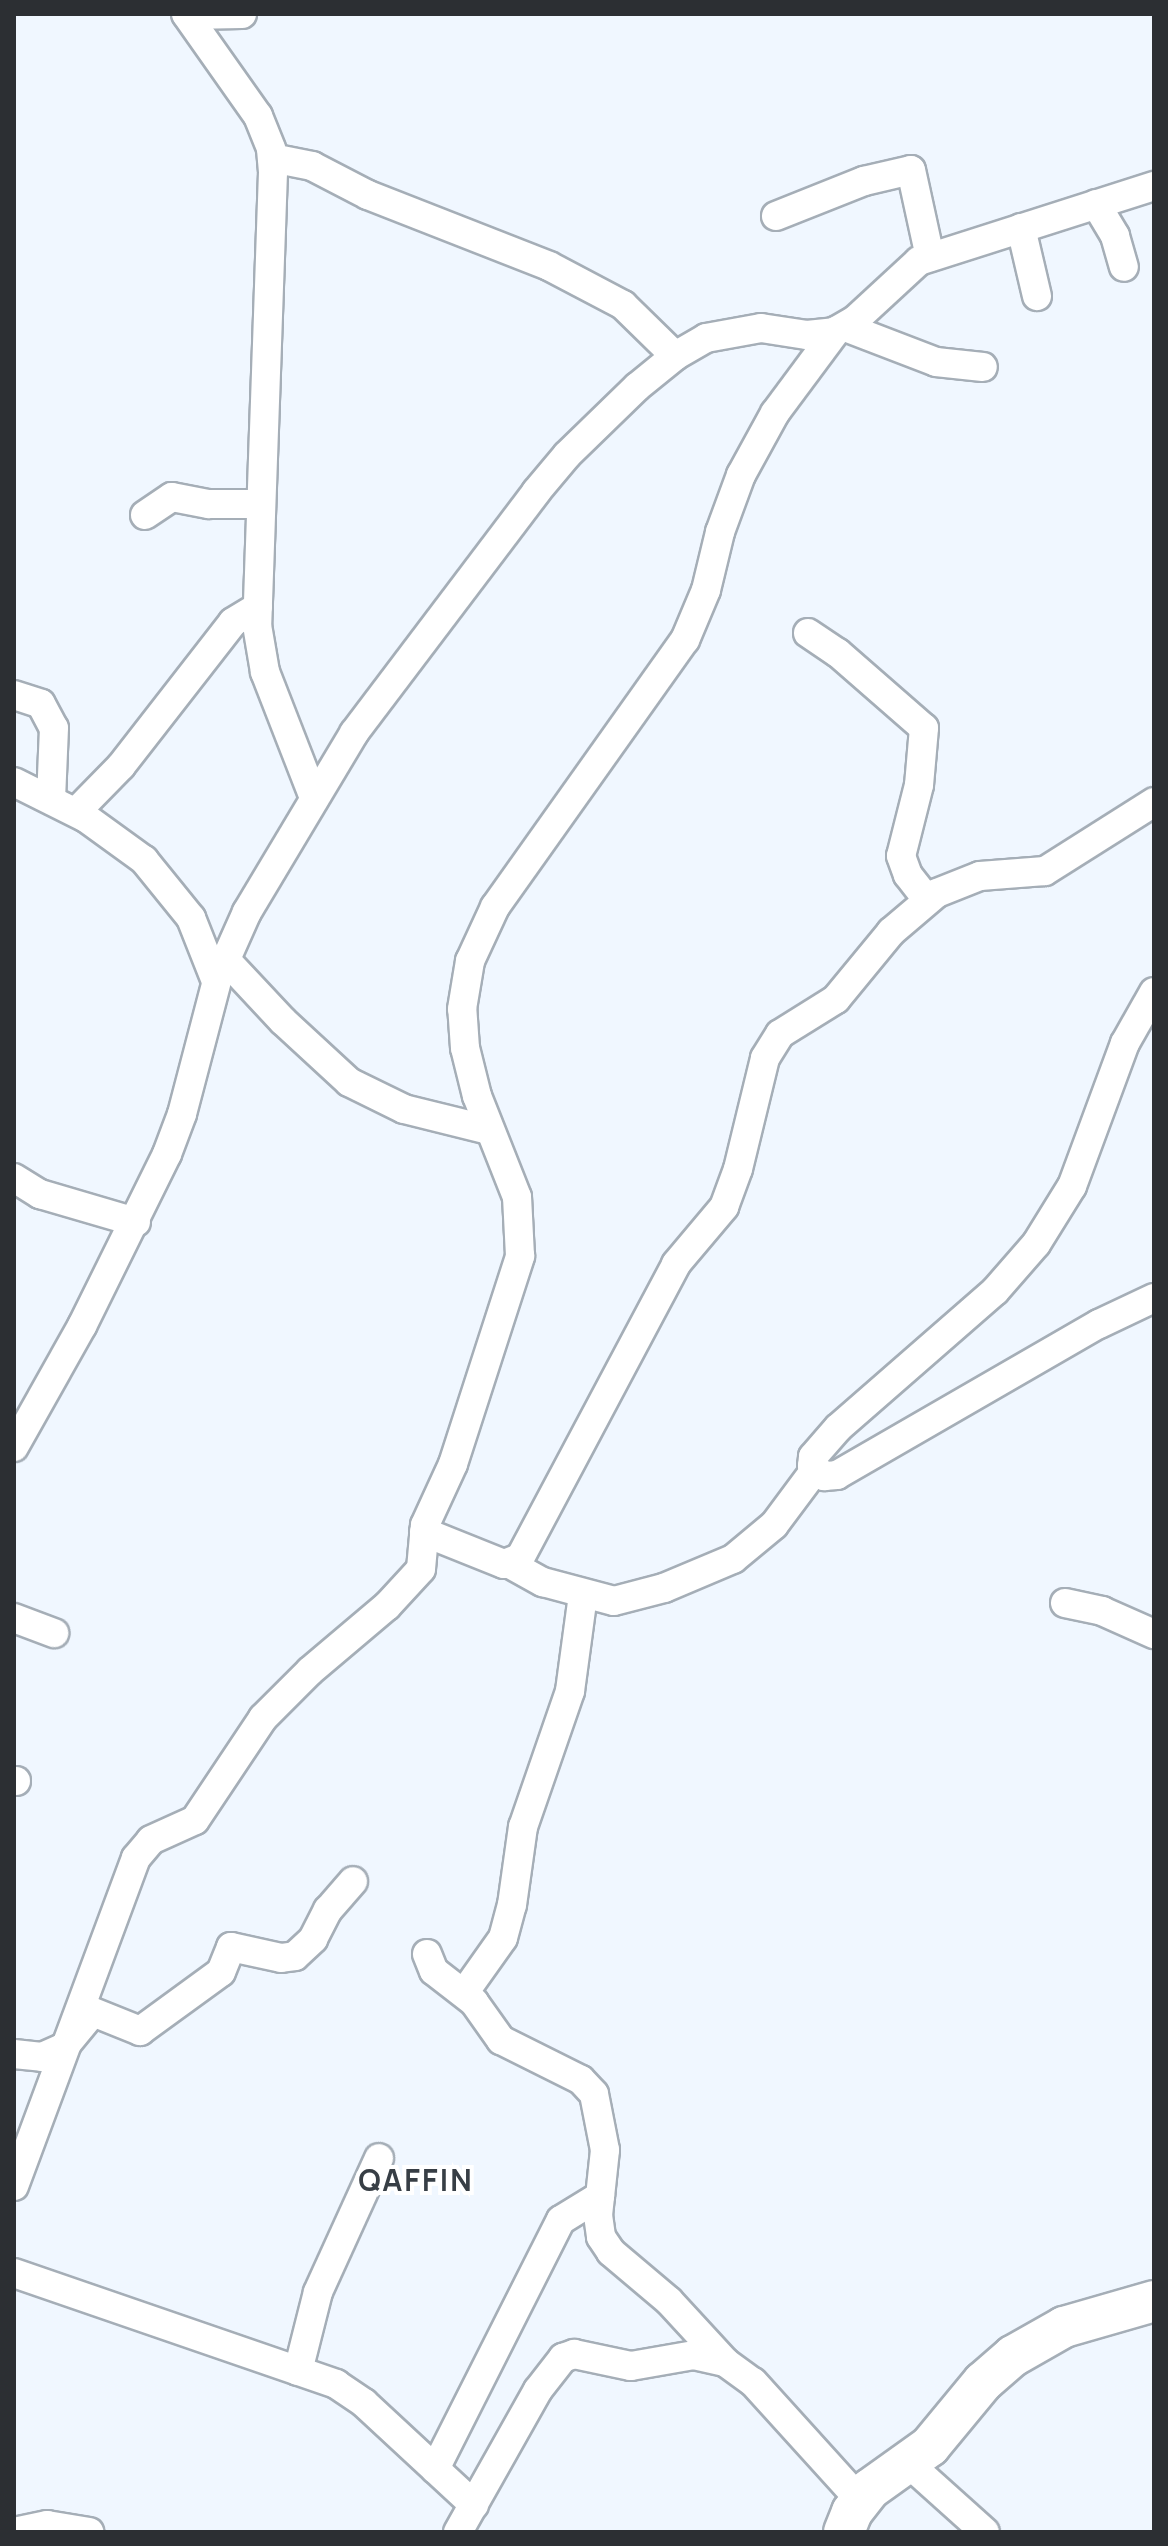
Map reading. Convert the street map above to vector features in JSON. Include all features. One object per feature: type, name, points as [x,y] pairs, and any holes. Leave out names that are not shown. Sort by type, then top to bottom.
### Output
[{"type":"street","points":[[187,15],[242,14]]},
{"type":"street","points":[[187,15],[258,116],[272,158],[260,504],[259,646],[265,672],[314,798]]},
{"type":"street","points":[[272,158],[312,166],[368,195],[549,266],[623,305],[675,356]]},
{"type":"street","points":[[776,216],[864,181],[911,170],[930,257]]},
{"type":"street","points":[[14,2186],[132,1867],[142,1849],[162,1834],[195,1820],[243,1743],[270,1709],[418,1574],[425,1558],[424,1532],[429,1512],[453,1464],[520,1256],[517,1197],[477,1096],[463,1033],[465,985],[478,939],[519,873],[623,733],[685,640],[706,590],[720,532],[740,477],[775,413],[841,329],[917,262],[1154,186]]},
{"type":"street","points":[[1096,204],[1115,236],[1124,267]]},
{"type":"street","points":[[1021,228],[1037,296]]},
{"type":"street","points":[[14,1447],[136,1222],[182,1114],[221,970],[247,912],[354,733],[536,492],[601,420],[675,356],[706,338],[742,329],[807,335],[841,329],[936,362],[983,367]]},
{"type":"street","points":[[145,515],[172,497],[209,504],[260,504]]},
{"type":"street","points":[[64,805],[121,766],[233,622],[258,607]]},
{"type":"street","points":[[808,633],[838,653],[924,728],[919,785],[901,856],[908,875],[927,899]]},
{"type":"street","points":[[14,695],[41,704],[54,728],[64,805]]},
{"type":"street","points":[[14,782],[64,805],[121,841],[160,876],[191,918],[221,970],[283,1021],[349,1082],[404,1109],[489,1130]]},
{"type":"street","points":[[510,1564],[521,1556],[676,1264],[724,1207],[772,1046],[791,1024],[836,999],[891,932],[927,899],[963,880],[1045,871],[1154,802]]},
{"type":"street","points":[[424,1532],[510,1564],[543,1582],[614,1601],[664,1588],[733,1559],[774,1525],[815,1470],[813,1457],[838,1428],[986,1299],[1036,1244],[1082,1165],[1113,1071],[1154,992]]},
{"type":"street","points":[[14,1178],[40,1194],[136,1222]]},
{"type":"street","points":[[815,1470],[824,1476],[837,1475],[1099,1324],[1154,1298]]},
{"type":"street","points":[[464,1993],[503,1938],[512,1905],[523,1827],[570,1691],[583,1595]]},
{"type":"street","points":[[1065,1603],[1102,1611],[1154,1634]]},
{"type":"street","points":[[14,1618],[54,1633]]},
{"type":"street","points":[[14,2054],[42,2057],[64,2047],[93,2012],[140,2031],[221,1972],[231,1947],[281,1958],[295,1956],[313,1939],[328,1910],[353,1881]]},
{"type":"street","points":[[427,1954],[437,1975],[464,1993],[501,2040],[581,2080],[594,2094],[604,2130],[598,2227],[607,2248],[669,2301],[725,2362],[753,2382],[852,2516],[881,2480],[941,2436],[991,2373],[1025,2347],[1064,2327],[1154,2301]]},
{"type":"street","points":[[298,2371],[318,2292],[379,2158]]},
{"type":"street","points":[[435,2469],[561,2220],[600,2196]]},
{"type":"street","points":[[14,2273],[320,2376],[352,2393],[474,2505]]},
{"type":"street","points":[[458,2532],[538,2390],[565,2356],[579,2355],[631,2366],[694,2355],[725,2362]]},
{"type":"street","points":[[908,2463],[985,2532]]},
{"type":"street","points":[[14,2532],[47,2525],[89,2532]]},
{"type":"district","name":"QAFFIN","points":[[416,2180]]}]
